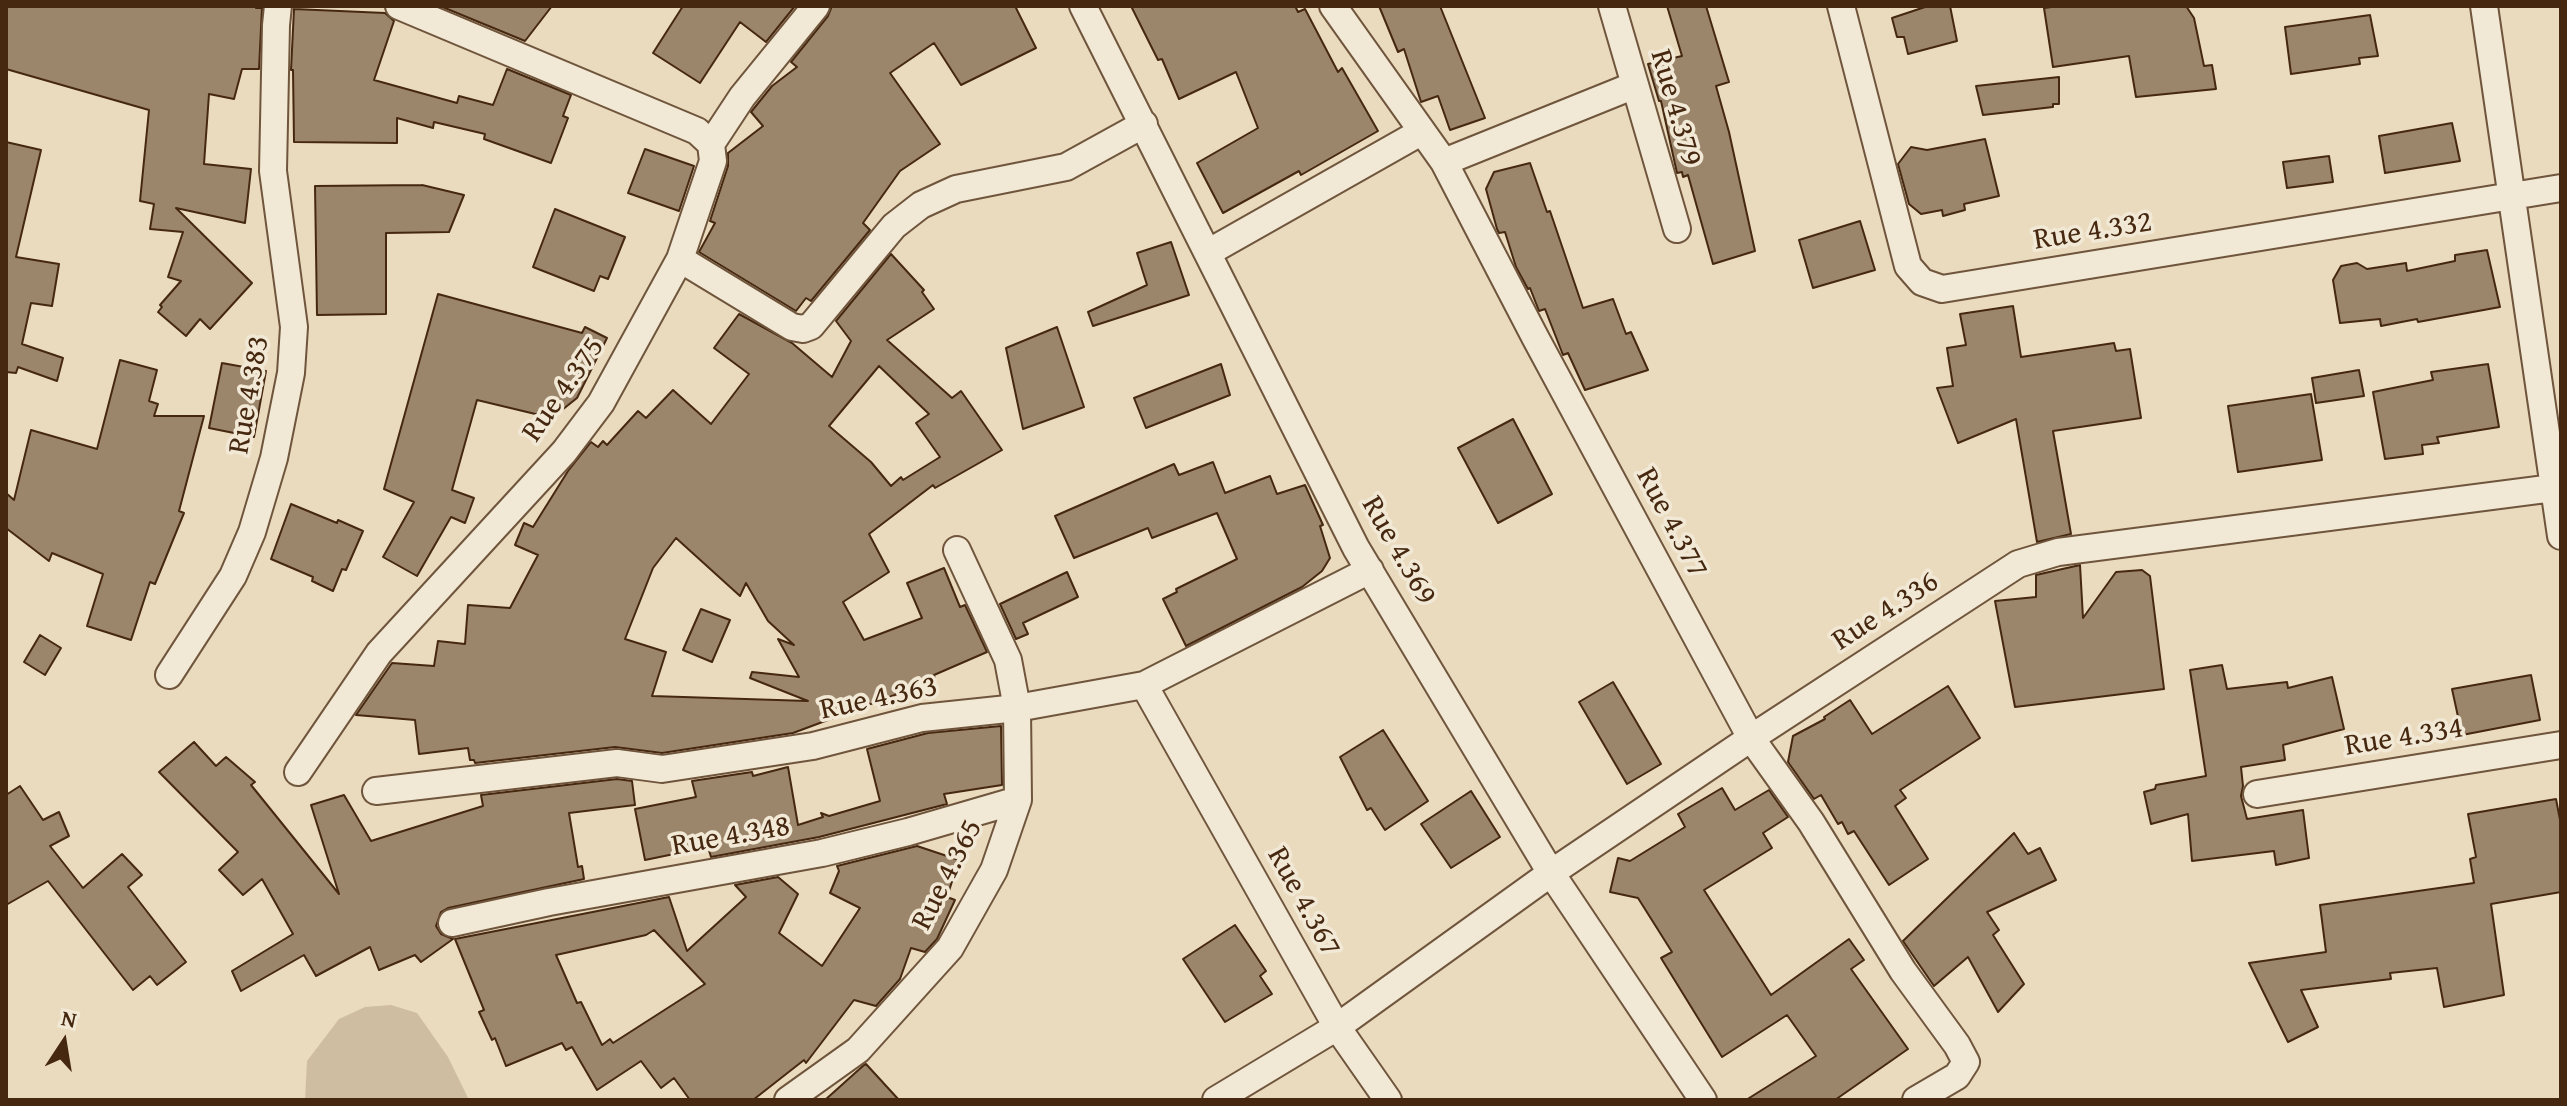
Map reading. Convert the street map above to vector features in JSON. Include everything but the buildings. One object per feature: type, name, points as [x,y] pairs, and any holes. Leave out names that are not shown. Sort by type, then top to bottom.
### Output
[{"type":"street","name":"Rue 4.383","points":[[169,675],[233,576],[252,532],[274,458],[291,373],[294,327],[273,171],[278,6]]},
{"type":"street","points":[[399,6],[697,131],[711,144]]},
{"type":"street","name":"Rue 4.375","points":[[298,772],[379,653],[564,452],[601,403],[680,259],[713,161],[711,144],[742,97],[816,6]]},
{"type":"street","name":"Rue 4.369","points":[[1083,6],[1356,548],[1551,873],[1703,1100]]},
{"type":"street","name":"Rue 4.377","points":[[1333,6],[1444,162],[1549,365],[1751,738],[1811,822],[1903,971],[1957,1045],[1966,1062],[1957,1076],[1916,1100]]},
{"type":"street","name":"Rue 4.379","points":[[1612,6],[1677,229]]},
{"type":"street","name":"Rue 4.332","points":[[1841,6],[1908,266],[1922,282],[1942,289],[2561,188]]},
{"type":"street","points":[[2484,6],[2558,487],[2561,536]]},
{"type":"street","points":[[1444,162],[1635,85]]},
{"type":"street","points":[[680,259],[792,327],[803,329],[811,326],[894,226],[921,205],[956,189],[1066,167],[1144,124]]},
{"type":"street","points":[[1209,252],[1421,132]]},
{"type":"street","name":"Rue 4.336","points":[[1337,1027],[1551,873],[2018,564],[2058,552],[2558,487]]},
{"type":"street","name":"Rue 4.365","points":[[801,1096],[858,1050],[950,948],[994,870],[1018,800],[1017,708],[1008,660],[957,550]]},
{"type":"street","name":"Rue 4.363","points":[[376,791],[617,763],[662,769],[813,746],[922,718],[1017,708],[1144,685],[1370,570]]},
{"type":"street","name":"Rue 4.367","points":[[1144,685],[1337,1027],[1388,1100]]},
{"type":"street","name":"Rue 4.334","points":[[2257,794],[2561,745]]},
{"type":"street","name":"Rue 4.348","points":[[452,923],[549,902],[822,853],[1018,800]]},
{"type":"street","points":[[1216,1100],[1337,1027]]},
{"type":"shaded area","points":[[391,1005],[417,1013],[448,1057],[469,1100],[305,1100],[307,1061],[339,1019],[365,1007]]}]
